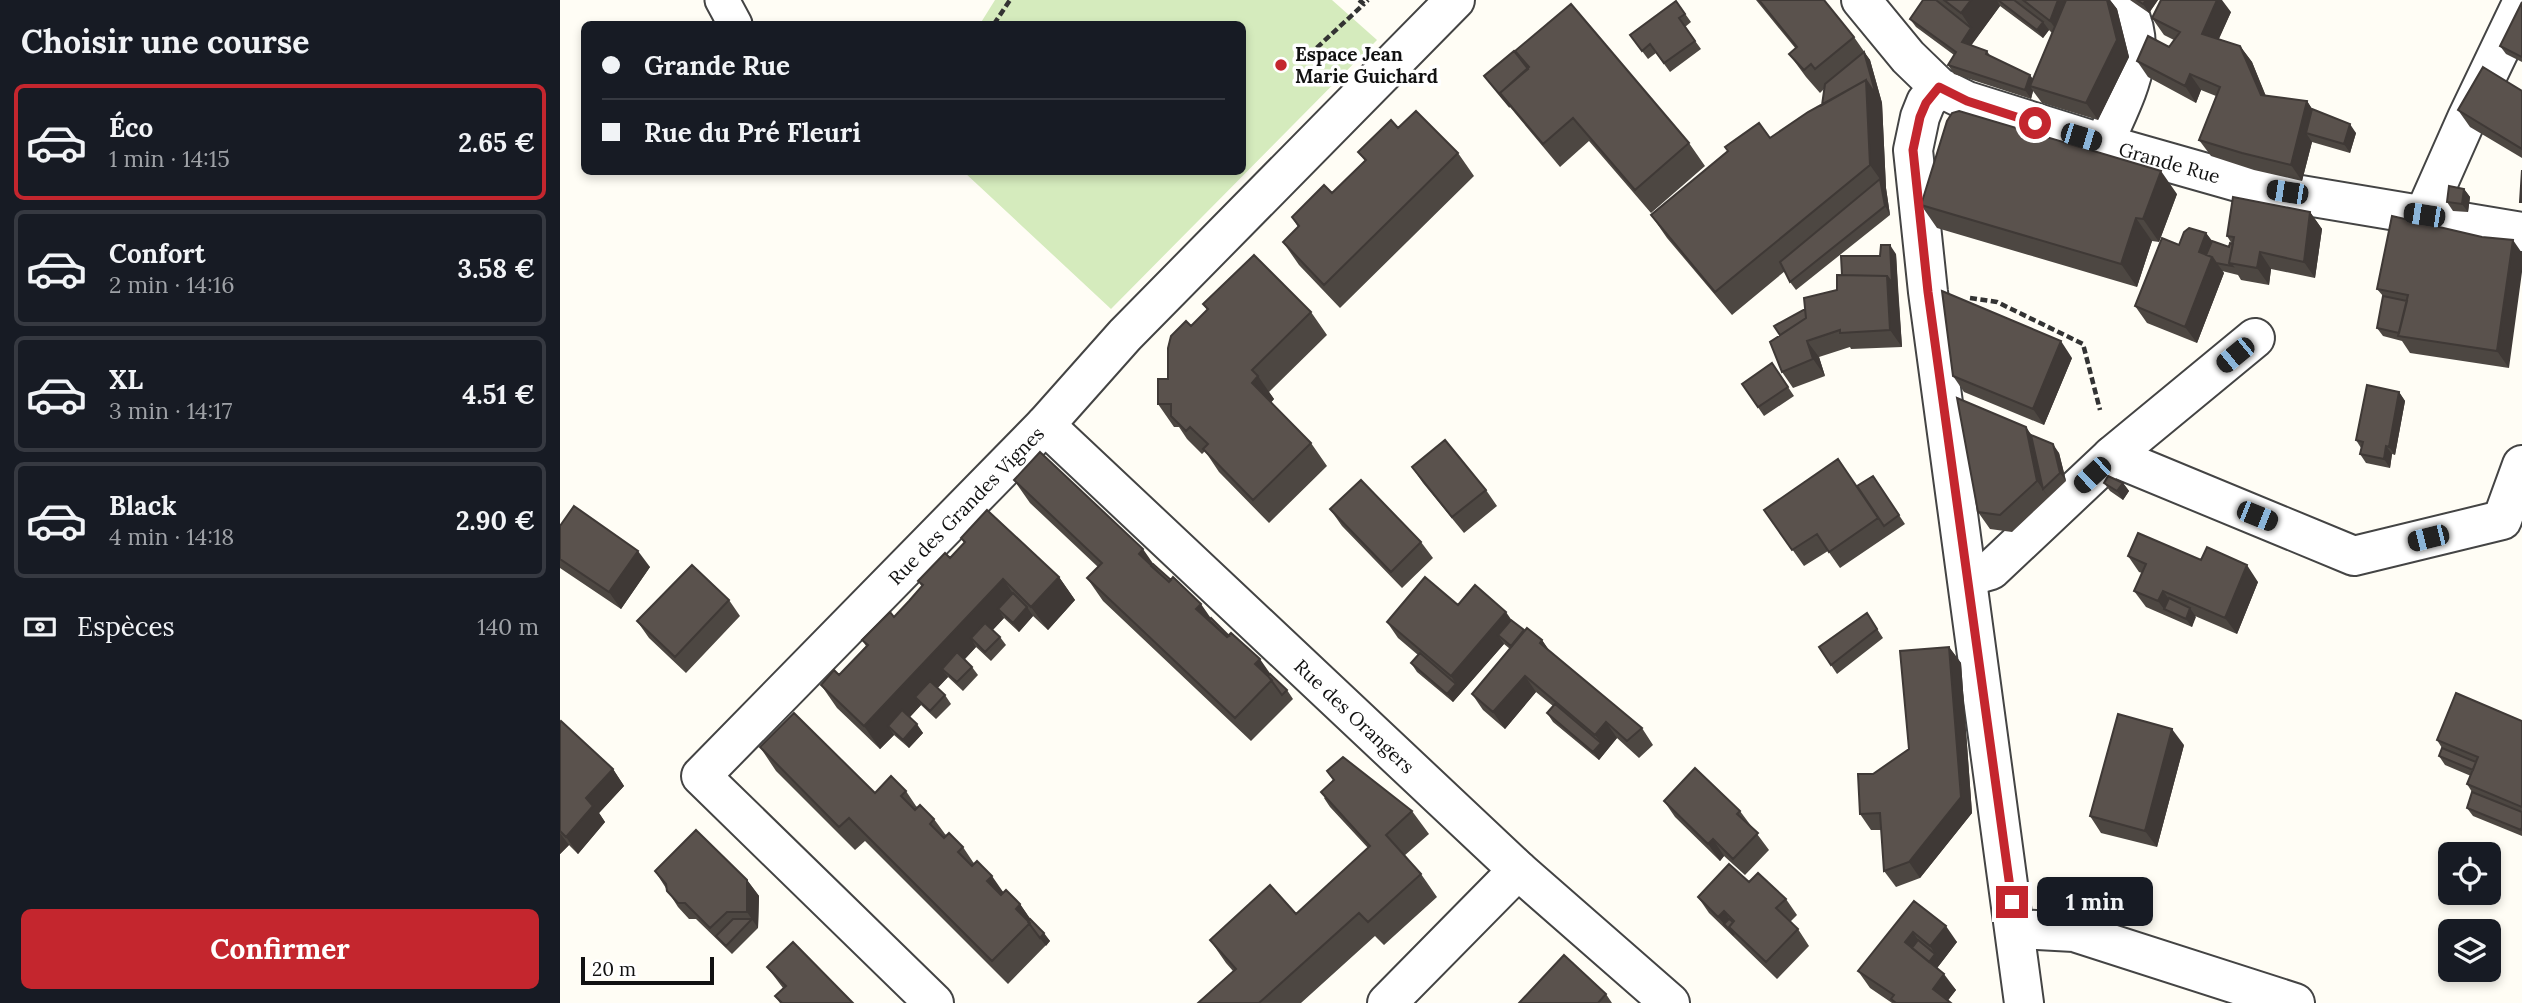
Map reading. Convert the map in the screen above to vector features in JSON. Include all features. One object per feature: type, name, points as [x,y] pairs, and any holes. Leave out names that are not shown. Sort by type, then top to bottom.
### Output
[{"type":"street","points":[[722,0],[733,21]]},
{"type":"street","name":"Rue des Grandes Vignes","points":[[934,1003],[701,776],[1045,425],[1125,335],[1455,0]]},
{"type":"street","name":"Grande Rue","points":[[1861,0],[1908,57],[1939,87],[1967,101],[2259,188],[2522,232]]},
{"type":"street","points":[[2104,144],[2136,66],[2136,35],[2121,0]]},
{"type":"street","points":[[2424,215],[2522,3]]},
{"type":"street","points":[[1939,87],[1926,103],[1920,117],[1913,150],[1928,292],[2024,1003]]},
{"type":"street","points":[[1967,577],[1992,570],[2112,456],[2255,338]]},
{"type":"street","name":"Rue des Orangers","points":[[1045,425],[1518,870],[1670,1003]]},
{"type":"street","points":[[2112,456],[2354,556],[2502,520],[2522,465]]},
{"type":"street","points":[[1387,1003],[1518,870]]},
{"type":"street","points":[[2016,929],[2074,932],[2295,1003]]},
{"type":"path","points":[[996,21],[1010,0]]},
{"type":"path","points":[[1309,55],[1364,1]]},
{"type":"path","points":[[1928,292],[1997,302],[2083,344],[2112,456]]},
{"type":"green space","points":[[995,0],[1332,0],[1377,40],[1246,172],[1246,21],[982,21]]},
{"type":"green space","points":[[967,175],[1244,175],[1111,309]]},
{"type":"building","points":[[1759,0],[1824,0],[1854,37],[1815,69],[1811,64],[1804,70],[1789,54],[1797,47]]},
{"type":"building","points":[[1923,0],[1936,0],[1971,28],[1962,42],[1987,51],[1986,54],[2030,75],[2025,90],[1948,65],[1956,52],[1910,19]]},
{"type":"building","points":[[1944,0],[1971,0],[1961,13]]},
{"type":"building","points":[[1998,0],[2014,0],[2043,22],[2037,30]]},
{"type":"building","points":[[2023,0],[2058,0],[2050,21]]},
{"type":"building","points":[[2066,0],[2107,0],[2117,40],[2086,103],[2030,86]]},
{"type":"building","points":[[2161,0],[2217,0],[2202,34],[2240,46],[2261,95],[2307,101],[2291,165],[2199,140],[2220,87],[2190,74],[2185,86],[2137,61],[2148,36],[2169,47],[2180,32],[2152,18]]},
{"type":"building","points":[[1676,1],[1685,14],[1679,18],[1695,41],[1664,63],[1650,44],[1642,51],[1630,35]]},
{"type":"building","points":[[2522,2],[2522,57],[2500,46]]},
{"type":"building","points":[[1571,4],[1689,143],[1635,190],[1573,118],[1543,144],[1500,93],[1529,67],[1515,51]]},
{"type":"building","points":[[1514,51],[1528,69],[1500,93],[1510,107],[1484,76]]},
{"type":"building","points":[[1864,52],[1876,95],[1866,80],[1822,105],[1825,84]]},
{"type":"building","points":[[2483,67],[2522,91],[2522,149],[2458,110]]},
{"type":"building","points":[[1866,80],[1870,165],[1715,292],[1651,215],[1728,151],[1725,147],[1759,123],[1770,138],[1808,112]]},
{"type":"building","points":[[2312,109],[2350,124],[2344,144],[2306,133]]},
{"type":"building","points":[[1416,111],[1458,153],[1324,285],[1283,242],[1299,226],[1292,217],[1324,185],[1332,193],[1366,160],[1358,152],[1391,120],[1398,128]]},
{"type":"building","points":[[1959,111],[2161,171],[2143,219],[2136,218],[2121,264],[1921,205],[1947,121],[1952,113]]},
{"type":"building","points":[[2522,170],[2522,202],[2520,202]]},
{"type":"building","points":[[1880,179],[1885,206],[1790,282],[1780,262]]},
{"type":"building","points":[[2449,186],[2464,189],[2462,204],[2447,202]]},
{"type":"building","points":[[2233,197],[2310,212],[2304,262],[2260,252],[2257,268],[2229,263],[2234,237],[2227,236]]},
{"type":"building","points":[[2392,216],[2482,237],[2513,240],[2497,351],[2398,336],[2408,295],[2377,289]]},
{"type":"building","points":[[2189,228],[2206,233],[2199,252],[2212,257],[2185,327],[2135,306],[2162,238],[2179,245],[2184,232]]},
{"type":"building","points":[[2212,241],[2229,247],[2230,243],[2233,244],[2229,263],[2232,266],[2216,263],[2212,257],[2206,255]]},
{"type":"building","points":[[1881,245],[1890,245],[1892,283],[1887,276],[1842,275],[1841,256],[1880,256]]},
{"type":"building","points":[[1254,255],[1311,312],[1252,370],[1258,376],[1252,383],[1311,443],[1253,500],[1203,449],[1208,444],[1190,427],[1186,431],[1171,416],[1171,404],[1158,404],[1158,379],[1168,379],[1168,348],[1171,336],[1186,321],[1191,326],[1208,309],[1203,304]]},
{"type":"building","points":[[1837,275],[1887,276],[1890,330],[1840,333],[1840,330],[1807,341],[1813,359],[1782,372],[1770,342],[1806,318],[1804,298],[1837,290]]},
{"type":"building","points":[[1942,291],[2061,341],[2033,409],[1953,376]]},
{"type":"building","points":[[2383,296],[2407,301],[2399,333],[2377,328]]},
{"type":"building","points":[[1805,309],[1806,318],[1780,335],[1774,326]]},
{"type":"building","points":[[1772,363],[1788,387],[1758,407],[1742,384]]},
{"type":"building","points":[[2367,385],[2399,392],[2389,447],[2386,446],[2384,459],[2360,454],[2363,442],[2356,440]]},
{"type":"building","points":[[1957,398],[2026,427],[2037,481],[2000,515],[1978,512]]},
{"type":"building","points":[[2031,435],[2053,444],[2060,473],[2043,489]]},
{"type":"building","points":[[1445,440],[1486,490],[1452,517],[1412,467]]},
{"type":"building","points":[[1040,452],[1143,549],[1139,554],[1169,582],[1173,577],[1201,604],[1196,609],[1227,637],[1231,633],[1260,659],[1255,664],[1272,680],[1235,718],[1087,578],[1102,563],[1014,480]]},
{"type":"building","points":[[1838,459],[1878,518],[1829,552],[1817,534],[1792,550],[1764,510]]},
{"type":"building","points":[[1873,476],[1899,515],[1884,526],[1857,486]]},
{"type":"building","points":[[2108,476],[2123,483],[2117,491],[2104,483]]},
{"type":"building","points":[[1361,480],[1421,542],[1391,572],[1330,509]]},
{"type":"building","points":[[574,506],[638,551],[609,592],[560,559],[560,526]]},
{"type":"building","points":[[987,510],[1059,577],[1031,607],[1003,579],[864,726],[821,685],[834,670],[839,675],[868,645],[862,640],[890,612],[894,617],[923,585],[918,581],[945,553],[950,558],[965,542],[961,538]]},
{"type":"building","points":[[2138,533],[2201,560],[2207,547],[2247,565],[2225,618],[2163,591],[2158,601],[2134,591],[2146,564],[2128,556]]},
{"type":"building","points":[[1153,564],[1171,580],[1169,582],[1151,566]]},
{"type":"building","points":[[692,565],[729,600],[675,657],[637,621]]},
{"type":"building","points":[[1425,577],[1458,605],[1475,585],[1506,612],[1451,676],[1387,622]]},
{"type":"building","points":[[1013,593],[1027,607],[1013,623],[998,609]]},
{"type":"building","points":[[2169,598],[2190,608],[2186,619],[2164,609]]},
{"type":"building","points":[[1867,613],[1877,629],[1831,665],[1819,647]]},
{"type":"building","points":[[1211,618],[1229,636],[1209,620]]},
{"type":"building","points":[[1511,620],[1524,630],[1511,646],[1498,635]]},
{"type":"building","points":[[985,623],[1000,637],[985,652],[971,638]]},
{"type":"building","points":[[1527,628],[1542,640],[1540,643],[1642,728],[1627,741],[1606,722],[1595,735],[1525,676],[1493,712],[1472,694]]},
{"type":"building","points":[[1949,647],[1961,797],[1909,862],[1884,871],[1880,813],[1860,814],[1858,774],[1873,774],[1909,749],[1900,651]]},
{"type":"building","points":[[957,652],[972,667],[957,682],[942,669]]},
{"type":"building","points":[[1420,653],[1456,684],[1447,694],[1411,663]]},
{"type":"building","points":[[1270,674],[1287,690],[1282,695],[1268,676]]},
{"type":"building","points":[[930,681],[945,695],[930,711],[915,697]]},
{"type":"building","points":[[2456,693],[2522,721],[2522,807],[2467,784],[2478,757],[2437,740]]},
{"type":"building","points":[[1555,704],[1601,743],[1593,752],[1547,713]]},
{"type":"building","points":[[902,710],[917,724],[903,740],[888,726]]},
{"type":"building","points":[[794,713],[875,793],[891,776],[906,791],[901,796],[915,810],[920,805],[934,819],[930,824],[944,838],[949,833],[963,847],[958,852],[972,866],[977,861],[992,876],[987,881],[1001,895],[1006,890],[1020,904],[1016,909],[1030,923],[992,961],[849,818],[839,827],[760,747]]},
{"type":"building","points":[[2118,714],[2172,729],[2145,831],[2090,816]]},
{"type":"building","points":[[561,721],[613,769],[586,798],[593,806],[566,837],[560,831]]},
{"type":"building","points":[[2442,748],[2476,762],[2473,770],[2439,756]]},
{"type":"building","points":[[1343,757],[1412,811],[1386,835],[1421,874],[1368,922],[1359,913],[1259,1003],[1198,1003],[1236,969],[1210,940],[1270,885],[1296,914],[1370,846],[1321,792],[1334,780],[1327,771]]},
{"type":"building","points":[[1695,768],[1740,811],[1737,814],[1758,833],[1733,859],[1713,839],[1708,844],[1664,801]]},
{"type":"building","points":[[2472,792],[2522,812],[2521,830],[2467,808]]},
{"type":"building","points":[[696,830],[747,880],[747,912],[727,912],[710,928],[685,903],[678,903],[655,871]]},
{"type":"building","points":[[1729,864],[1749,882],[1758,873],[1786,899],[1776,908],[1798,929],[1766,962],[1729,927],[1734,921],[1724,911],[1718,917],[1698,897]]},
{"type":"building","points":[[1914,901],[1946,926],[1930,946],[1913,932],[1905,942],[1944,974],[1933,989],[1951,1003],[1896,1003],[1891,999],[1894,995],[1858,971]]},
{"type":"building","points":[[733,919],[752,919],[726,946],[716,936]]},
{"type":"building","points":[[1030,919],[1044,933],[1040,938],[1028,922]]},
{"type":"building","points":[[1729,919],[1733,922],[1729,927],[1734,935],[1724,924]]},
{"type":"building","points":[[1918,940],[1935,954],[1929,962],[1912,948]]},
{"type":"building","points":[[793,942],[853,1003],[782,1003],[775,996],[786,986],[767,967]]},
{"type":"building","points":[[1564,955],[1606,994],[1598,1003],[1519,1003]]},
{"type":"place","name":"Espace Jean Marie Guichard","points":[[1281,65]]},
{"type":"route","points":[[2012,902],[1928,292],[1913,150],[1920,117],[1926,103],[1939,87],[1967,101],[2035,123]]}]
